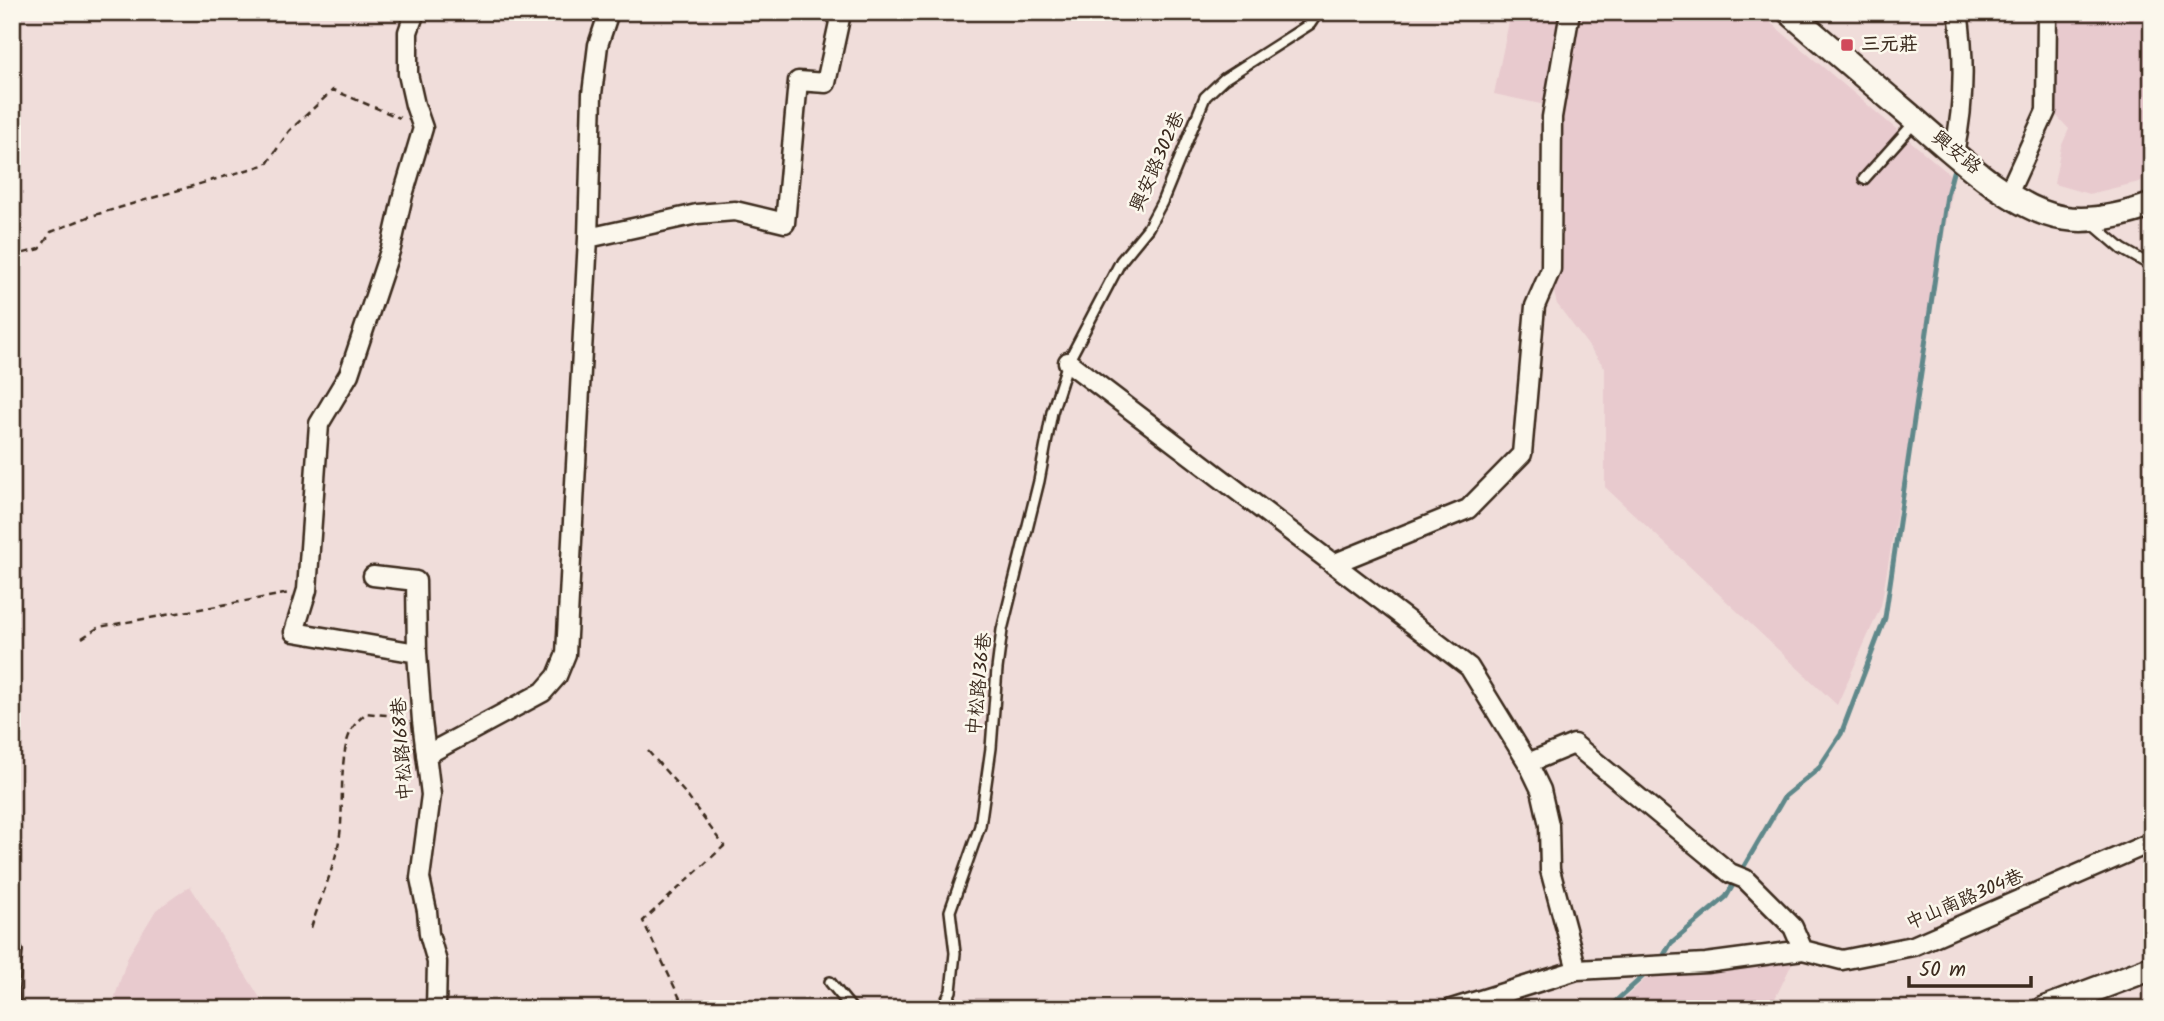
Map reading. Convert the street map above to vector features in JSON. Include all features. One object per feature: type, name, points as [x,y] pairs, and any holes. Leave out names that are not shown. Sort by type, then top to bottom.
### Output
[{"type":"street","points":[[415,12],[408,32],[408,74],[423,128],[391,248],[349,374],[319,424],[307,590],[294,632],[417,653]]},
{"type":"street","points":[[426,755],[543,692],[557,676],[566,654],[588,238],[592,94],[598,45],[609,12]]},
{"type":"street","points":[[588,238],[697,214],[735,211],[785,223],[798,81],[826,83],[840,18],[838,12]]},
{"type":"street","points":[[1333,564],[1468,509],[1522,454],[1535,306],[1551,269],[1552,117],[1570,12]]},
{"type":"street","name":"興安路","points":[[1789,12],[1954,153],[2008,194],[2032,208],[2062,218],[2089,221],[2152,205]]},
{"type":"street","points":[[1954,153],[1958,133],[1963,48],[1958,12]]},
{"type":"street","points":[[2008,194],[2046,111],[2047,12]]},
{"type":"street","points":[[1068,362],[1469,667],[1528,763],[1541,790],[1549,825],[1550,870],[1577,970]]},
{"type":"street","name":"中松路168巷","points":[[373,576],[416,581],[417,653],[431,795],[420,878],[429,934],[437,962],[436,1009]]},
{"type":"street","points":[[1528,763],[1574,744],[1730,873],[1745,879],[1793,927],[1803,950]]},
{"type":"street","name":"中山南路304巷","points":[[1451,1009],[1577,970],[1706,963],[1803,950],[1842,960],[1913,946],[2152,842]]},
{"type":"street","points":[[2043,1009],[2152,968]]},
{"type":"lane","name":"興安路302巷","points":[[1068,362],[1121,261],[1148,228],[1162,202],[1205,97],[1224,79],[1310,24],[1318,12]]},
{"type":"lane","points":[[1864,179],[1916,121]]},
{"type":"lane","points":[[2089,221],[2122,249],[2152,266]]},
{"type":"lane","name":"中松路136巷","points":[[942,1009],[951,991],[956,953],[950,911],[980,826],[991,748],[1002,630],[1040,481],[1052,412],[1068,362]]},
{"type":"lane","points":[[15,1009],[13,990],[17,951]]},
{"type":"lane","points":[[830,982],[852,1009]]},
{"type":"path","points":[[12,256],[40,248],[51,232],[88,217],[267,164],[289,131],[333,90],[423,128]]},
{"type":"path","points":[[82,638],[99,627],[307,590]]},
{"type":"path","points":[[312,928],[330,880],[340,839],[346,743],[353,727],[366,713],[391,714],[422,721]]},
{"type":"path","points":[[648,751],[685,793],[724,846],[643,921],[685,1009]]},
{"type":"shaded area","points":[[1511,12],[1758,12],[1954,178],[1881,606],[1837,705],[1605,487],[1605,368],[1557,304],[1552,285],[1550,106],[1494,94]]},
{"type":"shaded area","points":[[2056,12],[2152,12],[2152,179],[2089,194],[2054,184],[2061,147],[2069,129],[2054,113]]},
{"type":"shaded area","points":[[190,886],[267,1009],[111,1009],[128,956],[156,910]]},
{"type":"shaded area","points":[[1796,955],[1770,1009],[1613,1009],[1656,969]]},
{"type":"waterway","points":[[1661,960],[1671,943],[1726,897],[1785,796],[1818,769],[1841,734],[1885,618],[1947,195],[1955,165]]},
{"type":"waterway","points":[[1607,1009],[1649,971]]},
{"type":"place","name":"三元莊","points":[[1847,45]]}]
